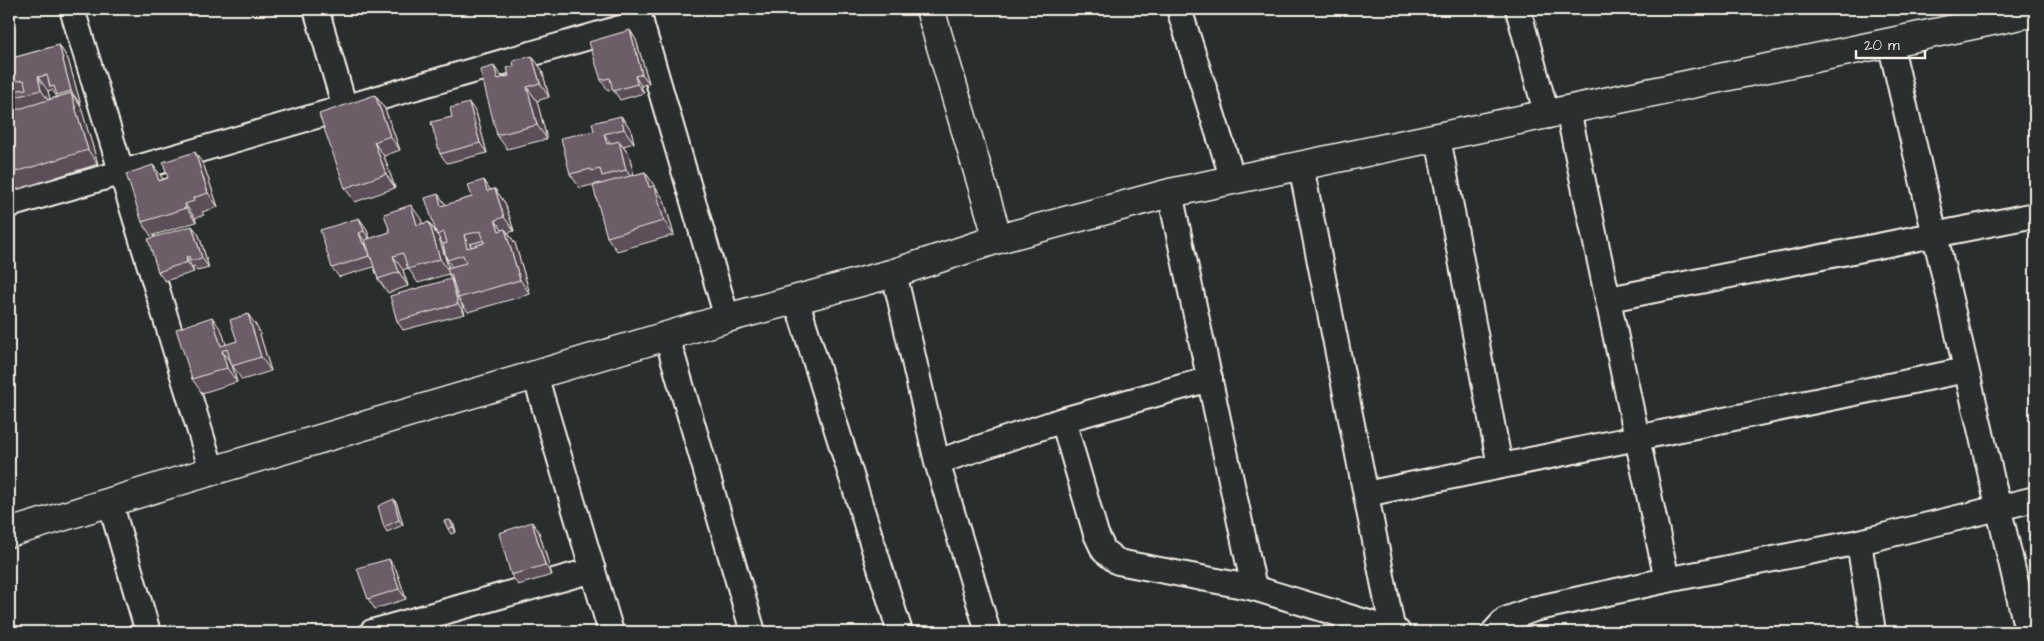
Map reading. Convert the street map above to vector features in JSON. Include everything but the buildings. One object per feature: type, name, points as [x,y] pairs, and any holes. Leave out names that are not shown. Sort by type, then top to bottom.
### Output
[{"type":"main road","points":[[930,9],[998,239]]},
{"type":"main road","points":[[9,533],[212,470],[727,318],[894,273],[998,239],[1170,193],[1890,42],[1971,17],[2035,12]]},
{"type":"street","points":[[72,9],[212,470]]},
{"type":"street","points":[[316,9],[344,108]]},
{"type":"street","points":[[1179,9],[1233,180]]},
{"type":"street","points":[[1518,9],[1558,113],[1610,300],[1667,580]]},
{"type":"street","points":[[9,205],[344,108],[639,15],[727,318]]},
{"type":"street","points":[[1890,42],[1998,508],[2028,627]]},
{"type":"street","points":[[1438,138],[1500,466]]},
{"type":"street","points":[[1063,420],[1096,534],[1104,551],[1118,562],[1254,588],[1395,632],[1302,166]]},
{"type":"street","points":[[1170,193],[1254,588]]},
{"type":"street","points":[[1610,300],[2035,216]]},
{"type":"street","points":[[894,273],[938,462],[988,632]]},
{"type":"street","points":[[796,299],[900,632]]},
{"type":"street","points":[[666,336],[753,632]]},
{"type":"street","points":[[1366,494],[1966,370]]},
{"type":"street","points":[[535,375],[611,632]]},
{"type":"street","points":[[938,462],[1063,420],[1210,379]]},
{"type":"street","points":[[1494,632],[1505,620],[1534,609],[1667,580],[1859,542],[2035,499]]},
{"type":"street","points":[[110,502],[148,632]]},
{"type":"street","points":[[1859,542],[1872,632]]},
{"type":"street","points":[[372,632],[593,570]]}]
